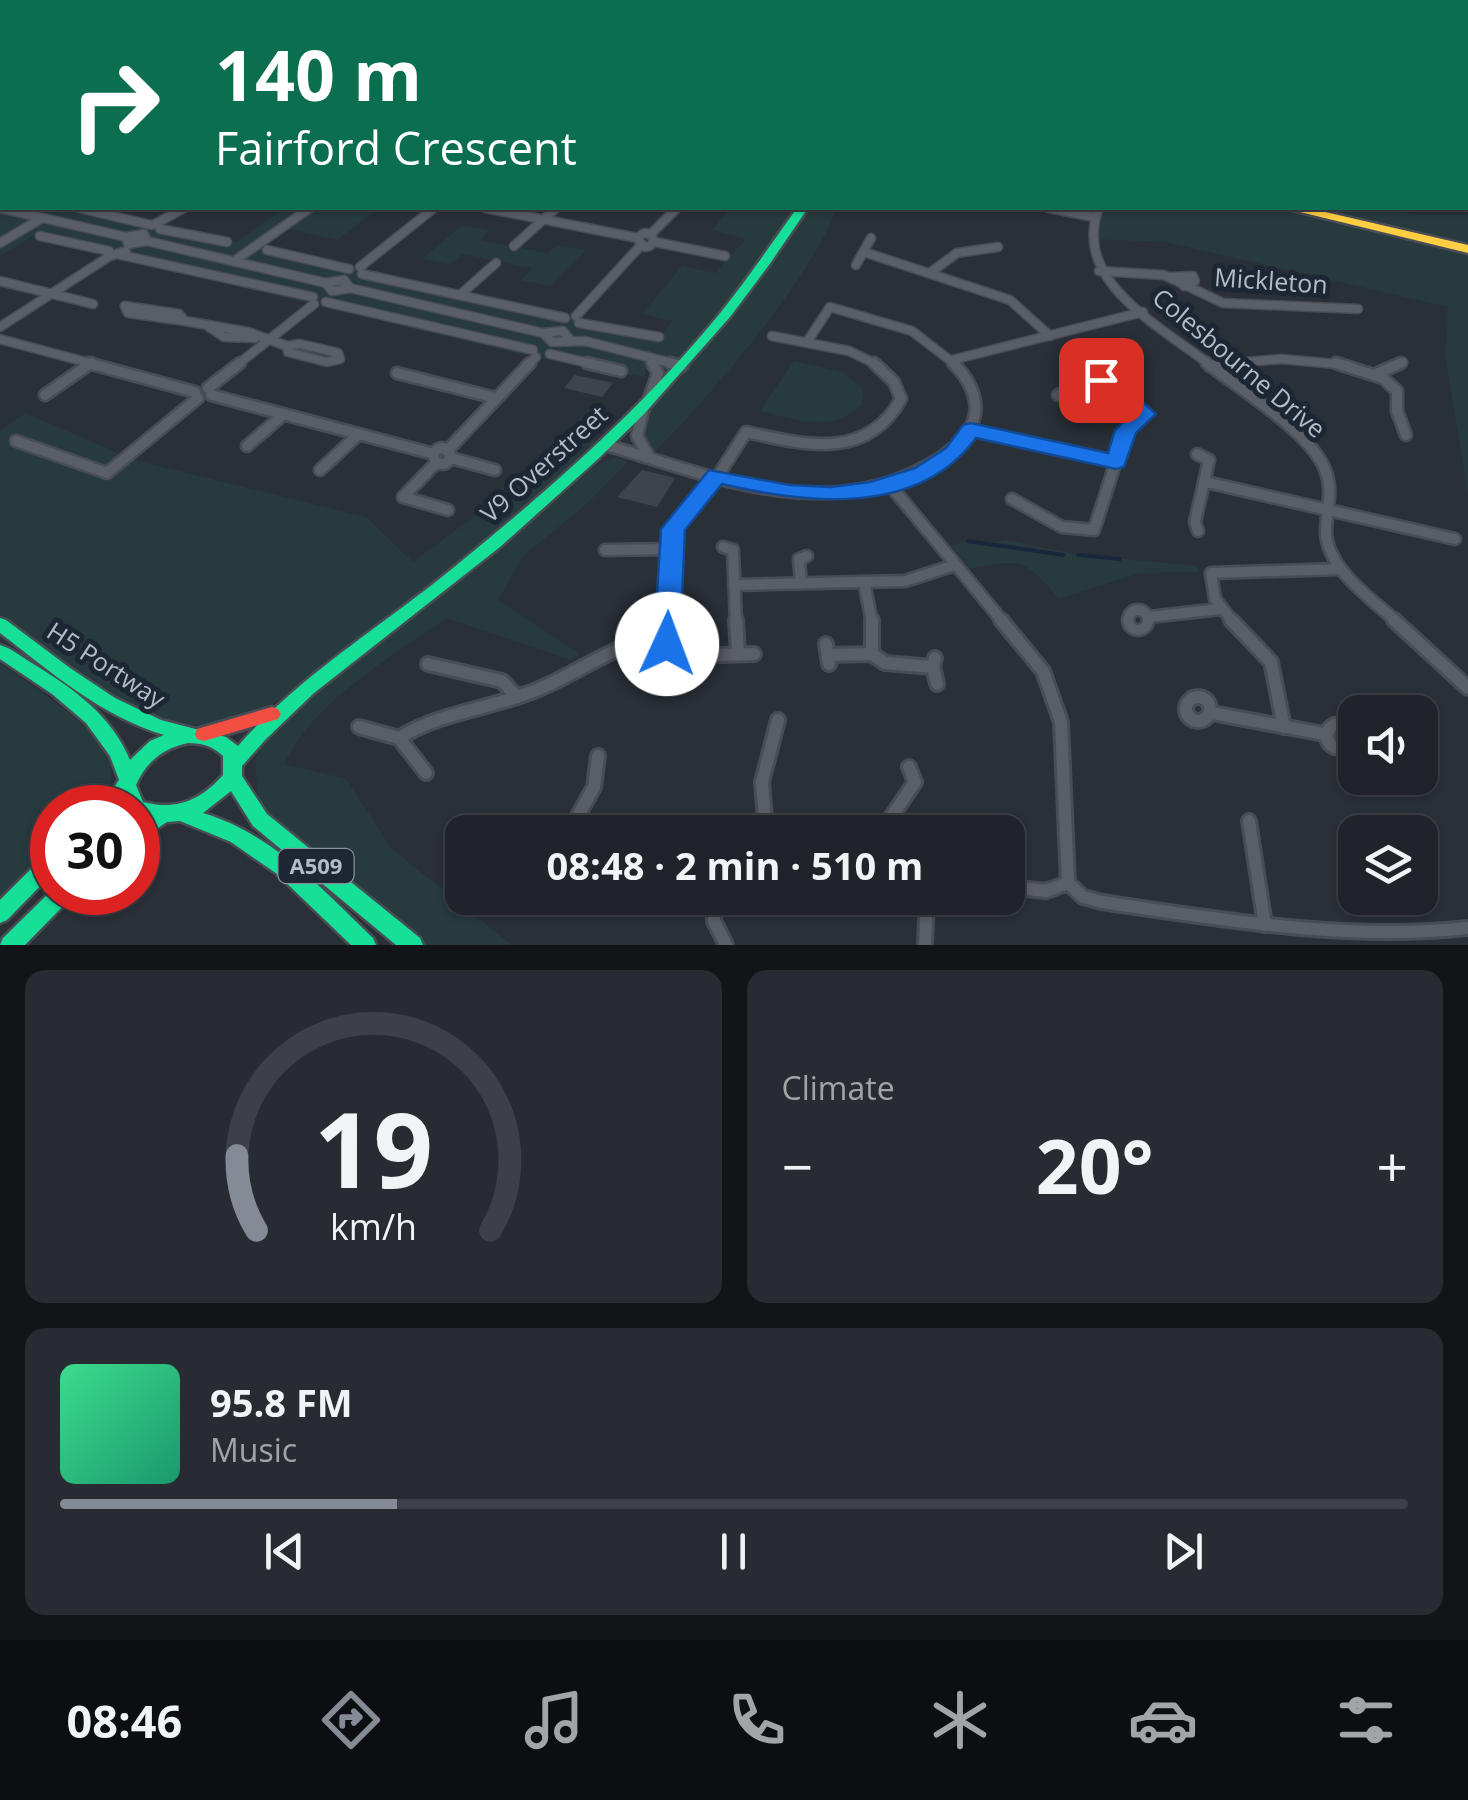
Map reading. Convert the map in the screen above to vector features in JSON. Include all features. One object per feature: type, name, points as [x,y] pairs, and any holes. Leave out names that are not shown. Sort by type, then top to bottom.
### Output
[{"type":"street","points":[[8,210],[130,239],[147,239],[338,291]]},
{"type":"street","points":[[87,210],[228,242]]},
{"type":"street","points":[[0,327],[130,239],[181,210]]},
{"type":"street","points":[[234,261],[307,210]]},
{"type":"street","points":[[318,301],[326,286],[357,270],[432,210]]},
{"type":"street","points":[[496,210],[725,256]]},
{"type":"street","points":[[514,246],[554,210]]},
{"type":"street","points":[[653,239],[675,210]]},
{"type":"street","points":[[1304,210],[1468,250]]},
{"type":"street","name":"V9 Overstreet","points":[[234,769],[275,712],[472,561],[606,445],[682,366],[765,267],[800,211]]},
{"type":"street","points":[[1096,212],[1089,238],[1099,272]]},
{"type":"street","points":[[0,243],[42,218]]},
{"type":"street","points":[[147,239],[157,226]]},
{"type":"street","points":[[40,236],[621,372]]},
{"type":"street","points":[[856,265],[871,238]]},
{"type":"street","points":[[550,354],[640,241]]},
{"type":"street","points":[[931,272],[957,253],[998,247]]},
{"type":"street","points":[[267,250],[659,337]]},
{"type":"street","points":[[864,252],[1010,300],[1050,336]]},
{"type":"street","points":[[461,294],[496,262]]},
{"type":"street","points":[[16,442],[106,473],[196,395],[210,391],[261,340],[318,301],[350,285],[357,270]]},
{"type":"street","name":"Mickleton","points":[[1099,272],[1141,271],[1170,277],[1202,298],[1224,303],[1358,309]]},
{"type":"street","name":"Colesbourne Drive","points":[[1099,272],[1300,437],[1321,460],[1331,483],[1326,538],[1340,569],[1355,588],[1468,688]]},
{"type":"street","points":[[338,279],[544,336],[682,366]]},
{"type":"street","points":[[0,281],[93,304]]},
{"type":"street","points":[[185,321],[179,314],[126,306],[128,313],[168,322],[185,321],[237,340],[300,344],[338,353],[340,360],[328,362],[288,352],[287,346]]},
{"type":"street","points":[[606,445],[790,492],[831,494],[890,485],[924,472],[954,452],[971,430],[973,390],[952,360],[918,334],[893,323],[830,307],[807,342]]},
{"type":"street","points":[[952,360],[1143,312]]},
{"type":"street","points":[[210,391],[435,458],[449,454],[535,354],[544,336],[564,318]]},
{"type":"street","points":[[555,330],[565,339]]},
{"type":"street","points":[[399,738],[441,714],[517,697],[551,683],[616,643],[667,639],[673,529],[746,432],[828,445],[872,434],[896,412],[901,399],[898,386],[878,364],[807,342],[772,336]]},
{"type":"street","points":[[0,339],[196,395]]},
{"type":"street","points":[[649,357],[658,373],[637,436],[649,457]]},
{"type":"street","points":[[1210,366],[1240,358],[1343,364],[1378,372],[1397,391],[1397,411],[1406,435]]},
{"type":"street","points":[[1378,372],[1403,362]]},
{"type":"street","points":[[45,394],[91,363]]},
{"type":"street","points":[[397,373],[496,398]]},
{"type":"street","points":[[1012,499],[1062,527],[1094,530],[1126,430],[1146,414],[1110,382],[1101,380],[1058,395]]},
{"type":"street","points":[[247,446],[284,414]]},
{"type":"street","points":[[971,430],[1116,462]]},
{"type":"street","points":[[320,470],[359,434]]},
{"type":"street","points":[[449,454],[495,470]]},
{"type":"street","points":[[1198,454],[1208,460],[1195,522],[1198,531]]},
{"type":"street","points":[[435,458],[403,497],[448,510]]},
{"type":"street","points":[[1206,482],[1455,539]]},
{"type":"street","points":[[890,485],[1042,671],[1057,696],[1065,736],[1068,883],[1083,897],[1366,940],[1426,938],[1468,928]]},
{"type":"street","points":[[723,547],[733,550],[738,654]]},
{"type":"street","points":[[605,550],[671,549]]},
{"type":"street","points":[[800,583],[799,559],[807,556]]},
{"type":"street","points":[[734,585],[905,581],[955,566]]},
{"type":"street","points":[[1284,727],[1269,657],[1220,609],[1209,586],[1211,573],[1340,569]]},
{"type":"street","points":[[864,582],[873,626],[872,654]]},
{"type":"street","points":[[1148,617],[1220,609]]},
{"type":"street","name":"H5 Portway","points":[[0,624],[150,727],[197,734]]},
{"type":"street","name":"H5 Portway","points":[[0,651],[103,726],[118,744],[126,783]]},
{"type":"street","points":[[720,655],[754,654]]},
{"type":"street","points":[[828,654],[872,654],[885,663],[934,662],[937,684]]},
{"type":"street","points":[[428,664],[502,681],[517,697]]},
{"type":"street","name":"V9 Overstreet","points":[[197,734],[275,712]]},
{"type":"street","points":[[1212,713],[1324,734]]},
{"type":"street","points":[[769,815],[763,775],[774,750],[778,720]]},
{"type":"street","points":[[359,727],[399,738],[426,773]]},
{"type":"street","points":[[126,783],[144,754],[197,734]]},
{"type":"street","name":"A509","points":[[197,734],[226,743],[234,769],[260,820],[412,945]]},
{"type":"street","points":[[579,815],[596,788],[601,771],[598,756]]},
{"type":"street","points":[[893,815],[916,782],[909,767]]},
{"type":"street","points":[[160,821],[211,801],[234,769]]},
{"type":"street","name":"A509","points":[[160,814],[208,817],[240,834],[365,945]]},
{"type":"street","points":[[1249,821],[1265,925]]},
{"type":"street","points":[[0,914],[30,883]]},
{"type":"street","points":[[1025,890],[1046,892],[1068,883]]},
{"type":"street","points":[[11,945],[41,915]]},
{"type":"street","points":[[714,915],[726,945]]},
{"type":"street","points":[[924,945],[926,915]]},
{"type":"green space","points":[[0,210],[100,210],[236,242],[282,210],[376,210],[337,240],[289,229],[262,249],[659,337],[672,321],[642,314],[682,266],[715,273],[746,239],[712,230],[729,210],[835,210],[806,267],[755,338],[649,457],[637,436],[638,423],[681,367],[651,358],[644,377],[528,356],[31,237],[0,256]]},
{"type":"green space","points":[[1061,210],[1394,210],[1417,215],[1468,215],[1468,495],[1445,356],[1448,307],[1165,242],[1089,239],[1094,217]]},
{"type":"green space","points":[[462,225],[489,230],[481,240],[548,253],[557,245],[586,250],[550,286],[521,280],[532,268],[463,254],[450,265],[422,259]]},
{"type":"green space","points":[[794,361],[843,372],[863,389],[862,404],[851,414],[826,422],[760,411]]},
{"type":"green space","points":[[589,409],[610,417],[592,436],[598,444],[468,560],[302,687],[263,709],[231,720],[193,726],[126,712],[0,624],[0,431],[25,413],[134,460],[366,517],[413,562],[496,500],[533,464],[571,448],[592,426],[578,421]]},
{"type":"green space","points":[[613,458],[628,462],[589,502],[522,557],[498,600],[580,654],[570,660],[447,618],[335,700],[315,719],[284,764],[346,779],[392,849],[445,891],[445,915],[474,915],[512,945],[412,945],[260,820],[255,758],[281,717],[483,564],[595,466]]},
{"type":"green space","points":[[973,539],[979,546],[1005,540],[1074,554],[1196,566],[1199,572],[1140,573],[1059,599],[1038,576],[1021,565],[1001,563],[970,569],[951,546]]},
{"type":"green space","points":[[0,663],[83,725],[107,756],[111,776],[108,785],[30,785],[30,877],[0,907]]},
{"type":"building","points":[[575,375],[613,383],[602,397],[564,388]]},
{"type":"building","points":[[642,470],[675,478],[657,507],[617,497]]},
{"type":"waterway","points":[[968,541],[1063,555]]},
{"type":"waterway","points":[[1078,555],[1120,559]]},
{"type":"traffic: fast","points":[[236,761],[282,711],[494,543],[639,411],[725,315],[801,210]]},
{"type":"traffic: fast","points":[[0,624],[108,703],[182,733]]},
{"type":"traffic: fast","points":[[0,651],[58,689],[93,718],[119,755],[127,777]]},
{"type":"traffic: fast","points":[[126,785],[144,757],[172,739],[204,736],[233,753],[232,777],[213,797],[190,810],[160,814]]},
{"type":"traffic: fast","points":[[232,777],[260,820],[412,945]]},
{"type":"traffic: fast","points":[[187,816],[214,824],[262,851],[305,886],[365,945]]},
{"type":"traffic: fast","points":[[0,914],[30,883]]},
{"type":"traffic: fast","points":[[11,945],[41,915]]},
{"type":"traffic: slow","points":[[1304,210],[1468,249]]},
{"type":"traffic: jam","points":[[204,734],[272,714]]},
{"type":"route","points":[[667,644],[673,529],[717,475],[790,492],[831,494],[890,485],[924,472],[954,452],[971,430],[1116,462],[1126,430],[1146,414],[1110,382],[1101,380]]}]
